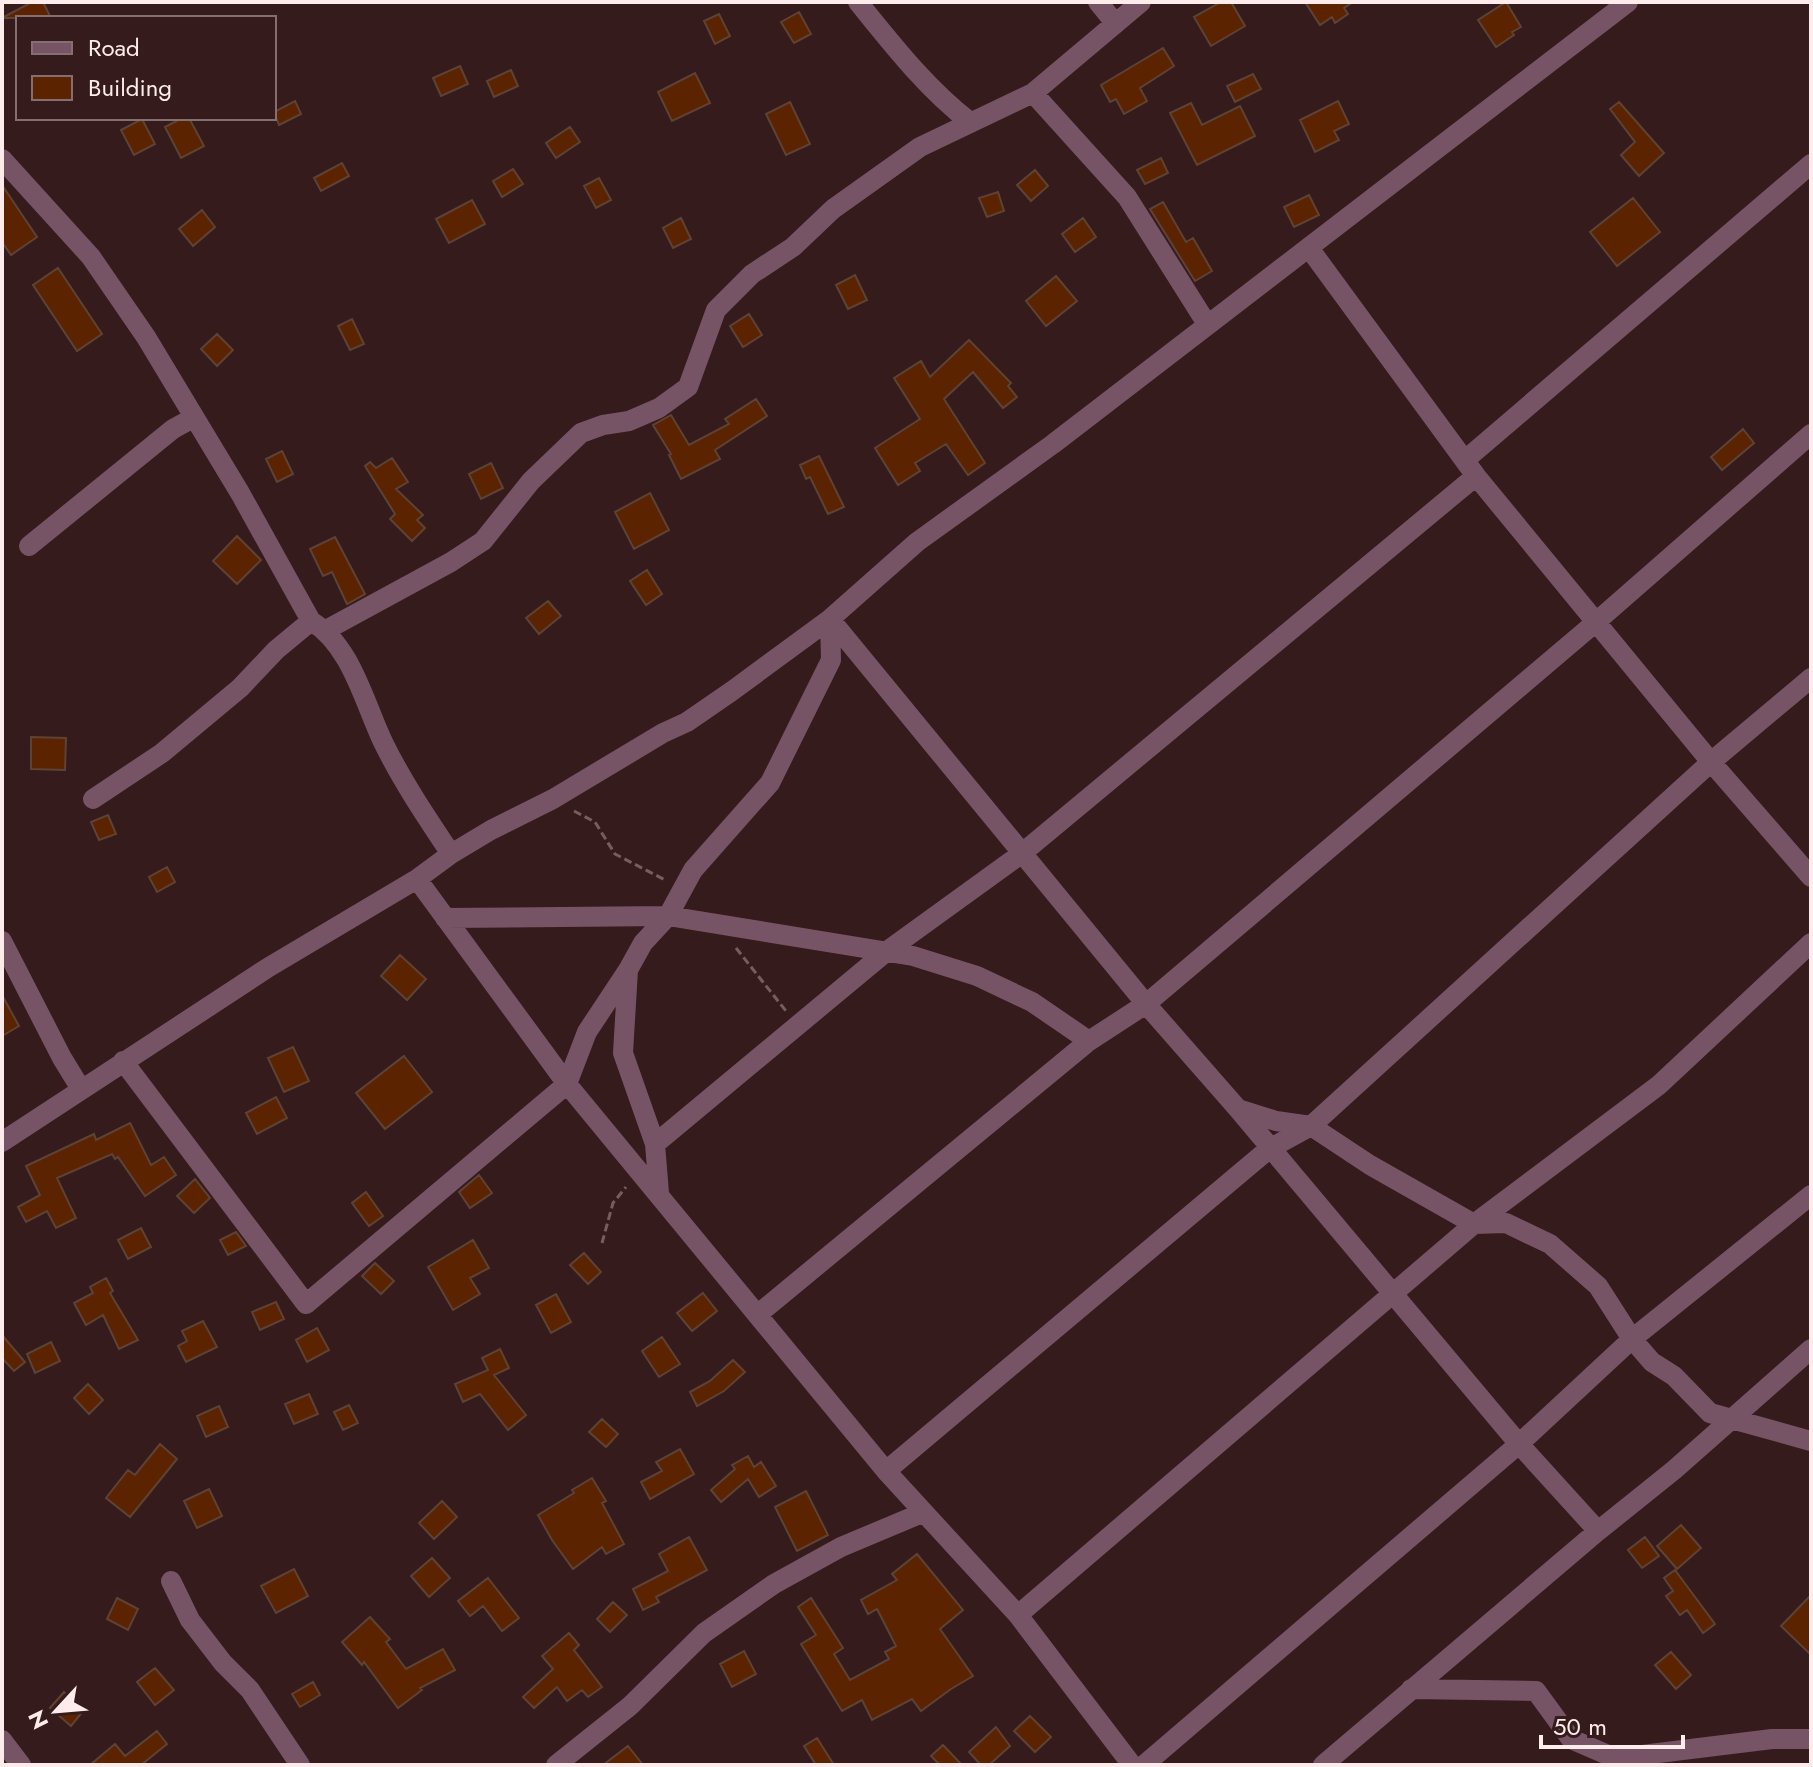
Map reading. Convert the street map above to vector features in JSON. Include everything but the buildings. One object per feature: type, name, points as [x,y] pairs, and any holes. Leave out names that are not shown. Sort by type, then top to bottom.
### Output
[{"type":"street","points":[[858,2],[900,54],[970,122]]},
{"type":"street","points":[[1098,2],[1115,23]]},
{"type":"street","points":[[93,799],[162,753],[240,688],[276,650],[318,626],[438,569],[483,541],[531,481],[581,433],[603,425],[629,421],[659,408],[688,387],[716,310],[752,274],[793,247],[833,209],[920,147],[1033,93],[1141,2]]},
{"type":"street","points":[[2,1142],[269,967],[417,879],[451,854],[687,722],[830,619],[917,542],[1053,444],[1628,2]]},
{"type":"street","points":[[1033,93],[1127,197],[1165,252],[1207,324]]},
{"type":"street","points":[[2,159],[91,257],[146,337],[318,626],[353,672],[384,744],[451,854]]},
{"type":"street","points":[[655,1144],[887,951],[1021,854],[1470,468],[1811,164]]},
{"type":"street","points":[[1309,248],[1470,468],[1711,762],[1811,877]]},
{"type":"street","points":[[29,546],[173,429],[193,418]]},
{"type":"street","points":[[757,1315],[1089,1041],[1146,1004],[1596,622],[1811,434]]},
{"type":"street","points":[[830,619],[1146,1004],[1519,1444],[1598,1531]]},
{"type":"street","points":[[123,1061],[306,1304],[567,1084],[587,1032],[643,943],[668,916],[693,870],[770,783],[831,660],[830,619]]},
{"type":"street","points":[[886,1471],[1269,1149],[1311,1126],[1711,762],[1811,678]]},
{"type":"street","points":[[417,879],[567,1084],[886,1471],[1018,1615],[1132,1765]]},
{"type":"street","points":[[445,918],[668,916],[887,951],[977,976],[1032,1002],[1089,1041]]},
{"type":"street","points":[[2,941],[48,1033],[81,1089]]},
{"type":"street","points":[[1018,1615],[1474,1224],[1659,1085],[1811,943]]},
{"type":"street","points":[[628,970],[623,1053],[655,1144],[659,1193]]},
{"type":"street","points":[[1238,1109],[1276,1121],[1311,1126],[1370,1165],[1474,1224],[1506,1223],[1550,1244],[1598,1286],[1632,1339],[1652,1362],[1674,1376],[1710,1413],[1811,1441]]},
{"type":"street","points":[[1144,1765],[1519,1444],[1632,1339],[1811,1195]]},
{"type":"street","points":[[1323,1765],[1674,1470],[1811,1349]]},
{"type":"street","points":[[556,1765],[630,1706],[704,1633],[774,1584],[841,1547],[922,1513]]},
{"type":"street","points":[[171,1581],[190,1620],[223,1663],[250,1690],[300,1765]]},
{"type":"street","points":[[1411,1689],[1536,1691],[1571,1739],[1608,1755],[1642,1755],[1655,1759],[1772,1739],[1811,1739]]},
{"type":"street","points":[[2,1740],[21,1765]]},
{"type":"path","points":[[553,799],[595,822],[615,854],[682,889]]},
{"type":"path","points":[[716,924],[797,1026]]},
{"type":"path","points":[[602,1243],[613,1203],[639,1171]]}]
